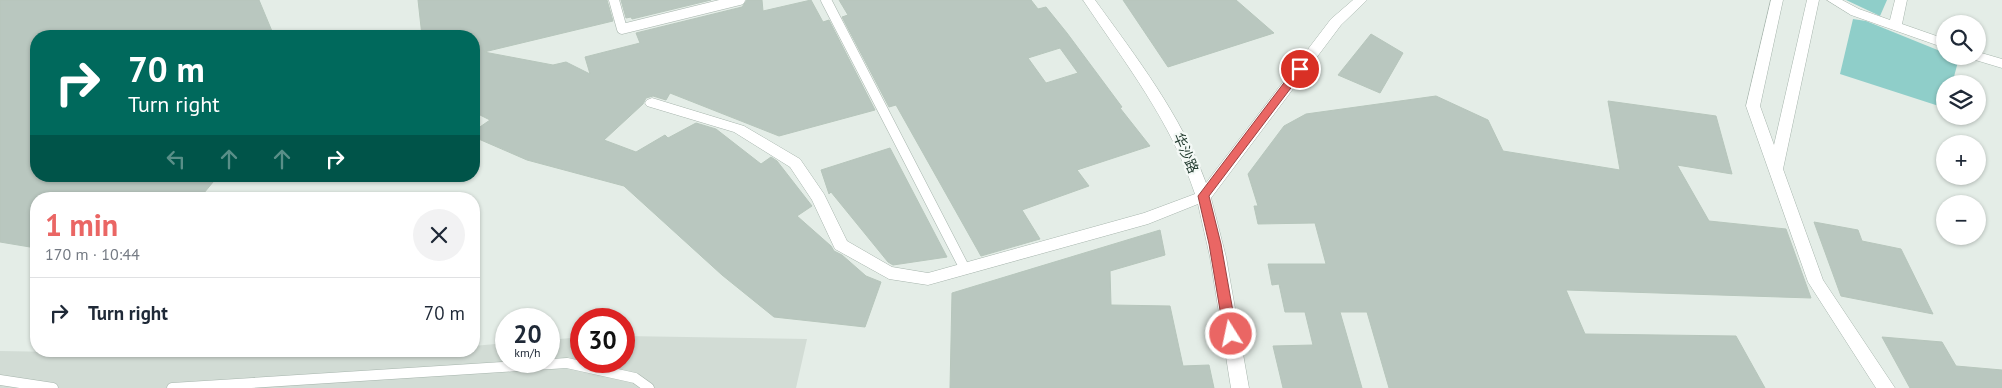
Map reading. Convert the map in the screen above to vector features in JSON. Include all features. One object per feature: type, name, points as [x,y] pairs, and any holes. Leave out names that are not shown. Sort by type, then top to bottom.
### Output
[{"type":"street","name":"华沙路","points":[[1088,0],[1143,76],[1178,133],[1204,196],[1215,244],[1240,388]]},
{"type":"street","points":[[652,103],[739,129],[795,163],[819,198],[841,245],[889,273],[928,279],[1148,218],[1204,196],[1336,22],[1361,0]]},
{"type":"street","points":[[1777,0],[1753,106],[1816,282],[1886,388]]},
{"type":"street","points":[[1776,168],[1813,0]]},
{"type":"street","points":[[1833,0],[1855,12],[1936,41]]},
{"type":"street","points":[[1895,26],[1901,0]]},
{"type":"street","points":[[1986,59],[2002,64]]},
{"type":"lane","points":[[614,0],[622,29],[740,0]]},
{"type":"lane","points":[[826,0],[965,269]]},
{"type":"lane","points":[[172,388],[567,363],[635,378],[649,388]]},
{"type":"lane","points":[[0,380],[53,388]]},
{"type":"shaded area","points":[[635,336],[807,339],[796,388],[0,388],[0,351],[30,352],[30,357],[480,357],[480,345],[495,344],[495,373],[560,373],[560,339],[570,338],[570,373],[635,373]]},
{"type":"water","points":[[1846,0],[1887,0],[1880,16]]},
{"type":"water","points":[[1853,19],[1866,21],[1936,49],[1936,65],[1957,65],[1954,75],[1936,75],[1936,105],[1840,74]]},
{"type":"building","points":[[0,0],[259,0],[272,30],[30,30],[30,182],[213,182],[205,192],[30,192],[30,247],[0,242]]},
{"type":"building","points":[[418,0],[607,0],[613,21],[484,52],[553,65],[566,62],[590,74],[585,57],[640,43],[636,33],[742,7],[747,0],[762,0],[763,11],[811,0],[823,22],[829,20],[875,110],[779,136],[670,93],[666,100],[653,96],[646,98],[643,104],[604,140],[636,152],[665,135],[668,138],[696,123],[716,129],[761,164],[771,157],[777,161],[812,206],[797,216],[831,246],[834,251],[842,255],[866,276],[881,282],[865,327],[774,317],[722,275],[624,186],[527,160],[480,140],[480,127],[490,120],[480,115],[480,30],[421,30]]},
{"type":"building","points":[[621,0],[711,0],[632,19],[631,17],[626,18]]},
{"type":"building","points":[[839,0],[1031,0],[1038,9],[1046,7],[1150,146],[1077,170],[1089,186],[1022,210],[1040,239],[981,256],[896,105],[889,107],[842,17],[848,15]],"holes":[[[1060,48],[1078,73],[1046,83],[1028,58]]]},
{"type":"building","points":[[1123,0],[1236,0],[1274,33],[1168,67]]},
{"type":"building","points":[[1371,34],[1403,53],[1380,93],[1338,75]]},
{"type":"building","points":[[1436,96],[1488,120],[1503,151],[1620,170],[1608,101],[1716,116],[1732,174],[1677,165],[1709,221],[1786,229],[1811,298],[1566,290],[1585,334],[1736,336],[1765,388],[1389,388],[1367,312],[1340,312],[1362,388],[1283,388],[1273,346],[1313,345],[1305,312],[1285,312],[1279,284],[1272,285],[1268,264],[1326,264],[1315,223],[1258,224],[1254,206],[1258,206],[1248,174],[1284,126],[1306,114]]},
{"type":"building","points":[[890,148],[947,257],[893,265],[888,262],[831,192],[829,194],[821,170]]},
{"type":"building","points":[[1814,222],[1858,230],[1862,241],[1901,249],[1933,314],[1841,296]]},
{"type":"building","points":[[1160,230],[1165,255],[1110,271],[1111,305],[1170,306],[1183,366],[1209,365],[1214,388],[950,388],[952,293]]},
{"type":"building","points":[[1882,337],[1942,342],[1956,366],[2002,370],[2002,388],[1910,388]]},
{"type":"route","points":[[1231,334],[1215,244],[1204,196],[1300,69]]}]
